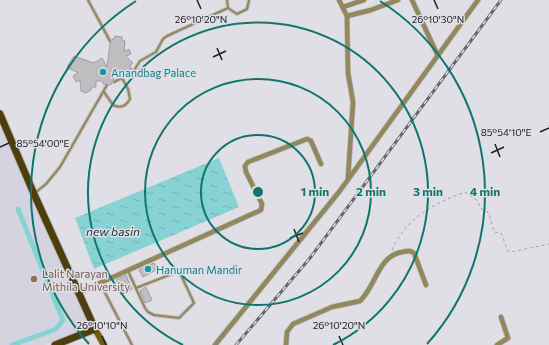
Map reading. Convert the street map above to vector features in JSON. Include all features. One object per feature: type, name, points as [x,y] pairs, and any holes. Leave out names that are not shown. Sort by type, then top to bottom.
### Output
[{"type":"main road","points":[[0,114],[78,293],[104,345]]},
{"type":"main road","points":[[55,345],[95,329]]},
{"type":"street","points":[[339,0],[347,16],[348,73],[353,102],[348,178]]},
{"type":"street","points":[[343,7],[364,0]]},
{"type":"street","points":[[347,16],[371,10],[398,0]]},
{"type":"street","points":[[412,0],[438,56]]},
{"type":"street","points":[[216,345],[348,178],[478,0]]},
{"type":"street","points":[[78,293],[99,282],[261,210],[262,204],[246,172],[245,166],[248,162],[307,139],[311,141],[321,164]]},
{"type":"street","points":[[286,345],[287,332],[293,324],[332,307],[360,301],[388,257],[397,253],[412,251],[416,257],[426,285]]},
{"type":"street","points":[[497,345],[508,338],[501,317]]},
{"type":"lane","points":[[88,0],[110,40]]},
{"type":"lane","points":[[227,0],[228,8],[233,13],[241,14],[247,9],[249,0]]},
{"type":"lane","points":[[114,82],[133,72],[140,61],[156,52],[163,39],[167,36],[228,8]]},
{"type":"lane","points":[[104,92],[113,105],[121,107],[125,106],[130,98],[130,94],[122,78]]},
{"type":"lane","points":[[34,194],[46,184],[60,166],[107,85]]},
{"type":"lane","points":[[127,270],[145,308],[154,315],[179,318],[194,302],[181,275],[178,272],[136,288]]},
{"type":"lane","points":[[99,282],[132,345]]},
{"type":"path","points":[[388,257],[399,235],[410,223],[438,202],[465,192],[478,201],[480,208],[488,213],[494,232],[501,233],[508,251],[511,252],[549,244]]},
{"type":"shaded area","name":"Lalit Narayan Mithila University","points":[[0,125],[47,233],[90,324],[87,328],[45,345],[0,345]]},
{"type":"water","name":"new basin","points":[[219,158],[239,207],[94,269],[75,218]]},
{"type":"building","points":[[115,36],[122,37],[122,40],[125,41],[124,52],[129,49],[131,54],[126,56],[133,63],[130,66],[132,69],[121,75],[117,73],[113,76],[114,79],[112,84],[109,85],[107,83],[104,85],[102,81],[96,81],[96,87],[92,87],[91,90],[86,93],[81,91],[80,80],[76,82],[73,76],[78,73],[67,67],[74,56],[94,63],[102,58],[107,67],[110,43]]},
{"type":"building","name":"Hanuman Mandir","points":[[154,263],[158,269],[143,277],[139,270]]},
{"type":"building","points":[[126,275],[132,289],[123,294],[116,280]]},
{"type":"building","points":[[146,287],[152,300],[145,303],[140,291]]},
{"type":"waterway","points":[[12,345],[56,329],[63,320],[18,209]]},
{"type":"railway","points":[[236,345],[310,258],[501,0]]},
{"type":"place","name":"Anandbag Palace","points":[[103,72]]},
{"type":"place","name":"Hanuman Mandir","points":[[148,269]]},
{"type":"place","name":"Lalit Narayan Mithila University","points":[[34,279]]}]
